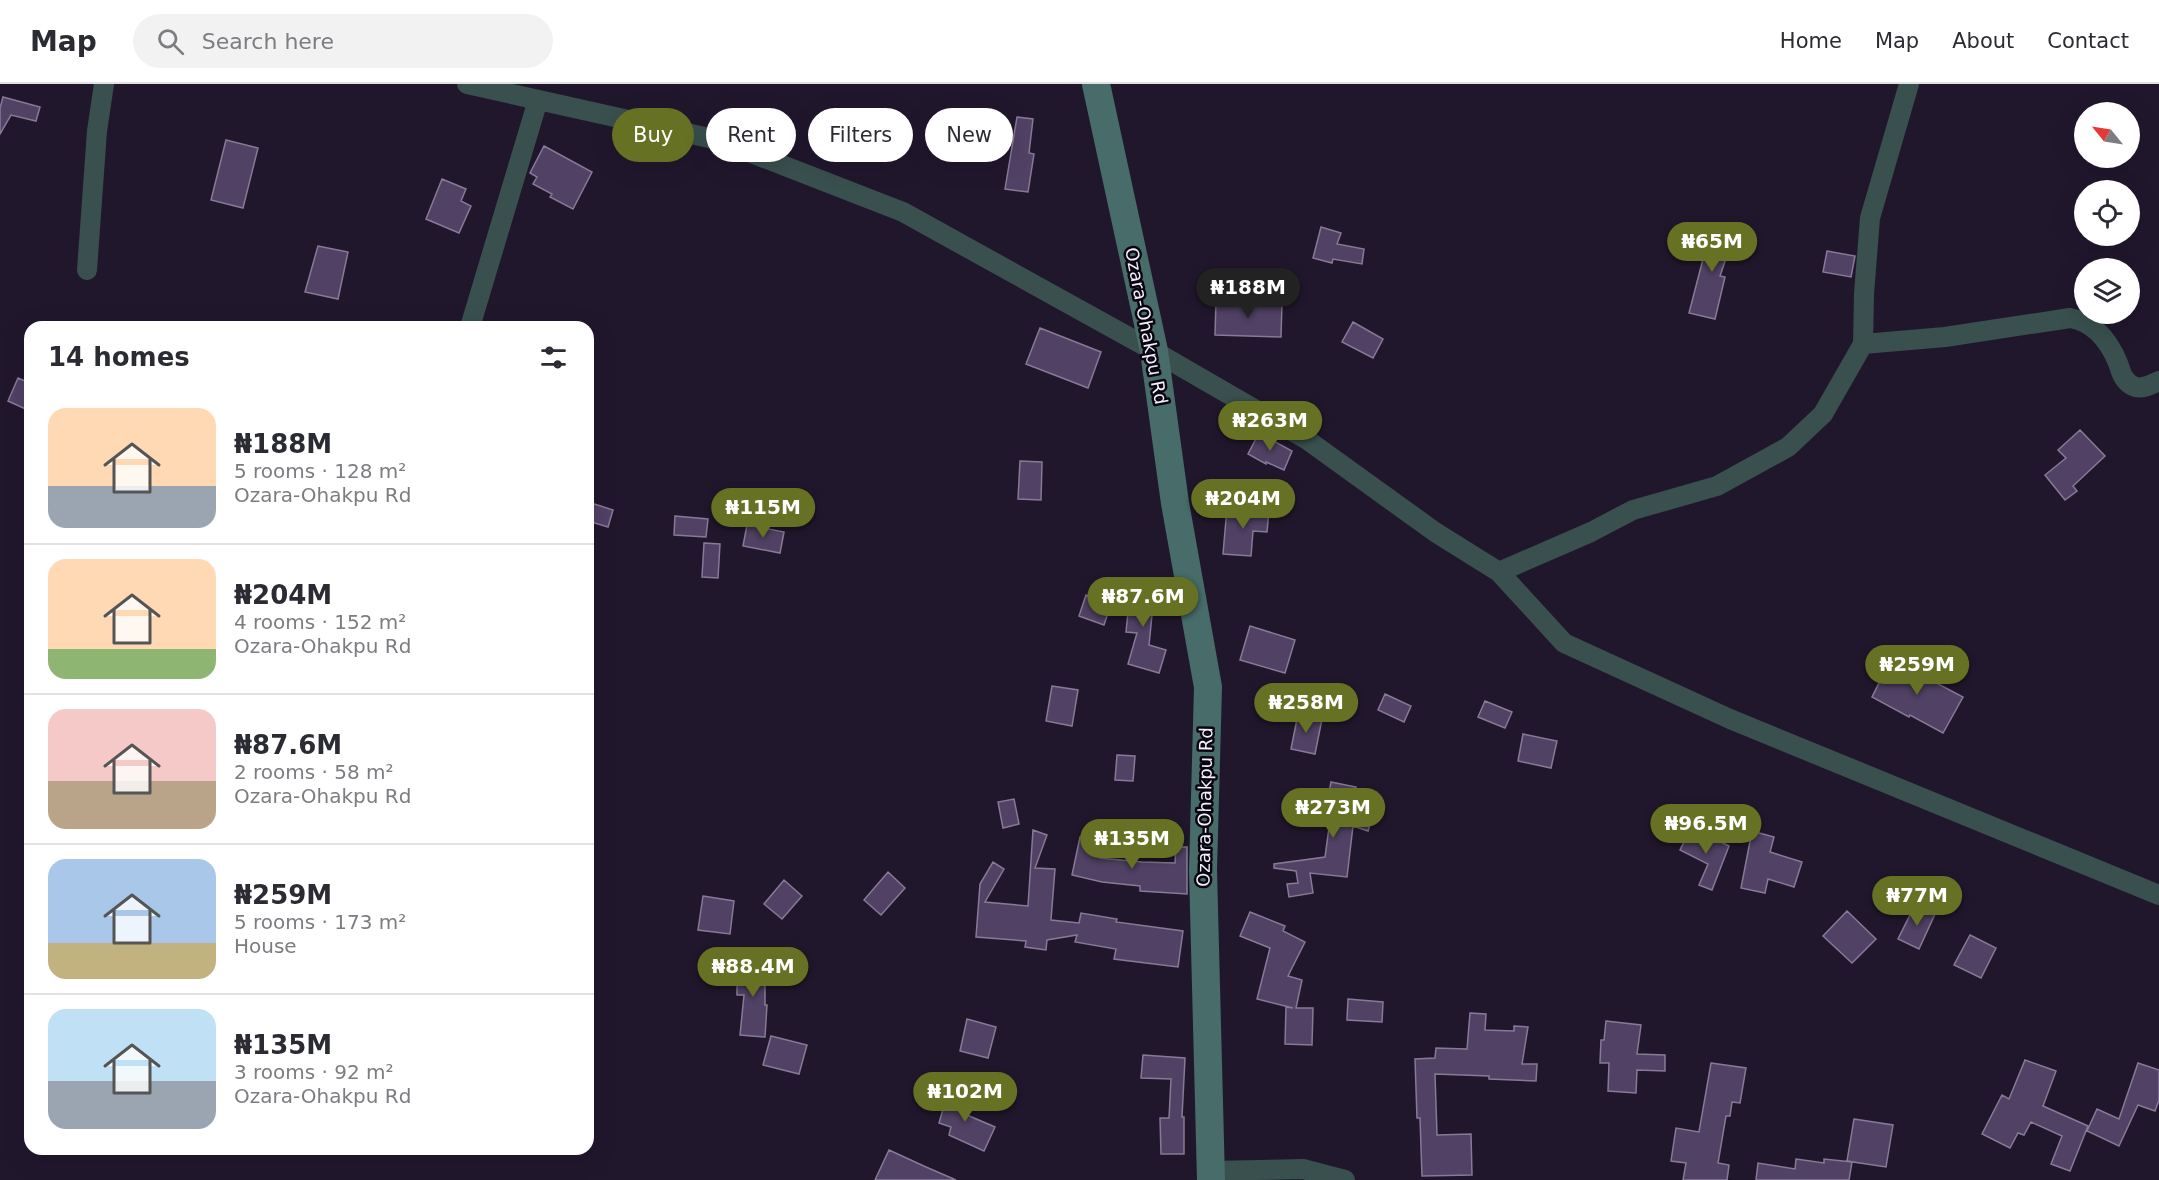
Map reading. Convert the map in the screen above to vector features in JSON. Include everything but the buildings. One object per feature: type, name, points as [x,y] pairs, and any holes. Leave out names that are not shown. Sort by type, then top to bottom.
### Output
[{"type":"main road","name":"Ozara-Ohakpu Rd","points":[[1096,84],[1154,351],[1175,502],[1208,687],[1203,870],[1211,1176]]},
{"type":"street","points":[[87,270],[97,132],[104,84]]},
{"type":"street","points":[[467,84],[718,140],[903,212],[1154,351],[1305,440],[1435,532],[1498,572],[1564,643],[1730,719],[2159,895]]},
{"type":"street","points":[[1498,572],[1591,532],[1634,510],[1717,486],[1788,447],[1823,414],[1863,344],[1870,218],[1909,84]]},
{"type":"street","points":[[472,321],[538,100]]},
{"type":"street","points":[[1863,344],[1945,337],[2070,318],[2083,320],[2096,328],[2116,360],[2124,379],[2134,387],[2145,387],[2159,381]]},
{"type":"street","points":[[1211,1176],[1303,1169],[1345,1180]]}]
